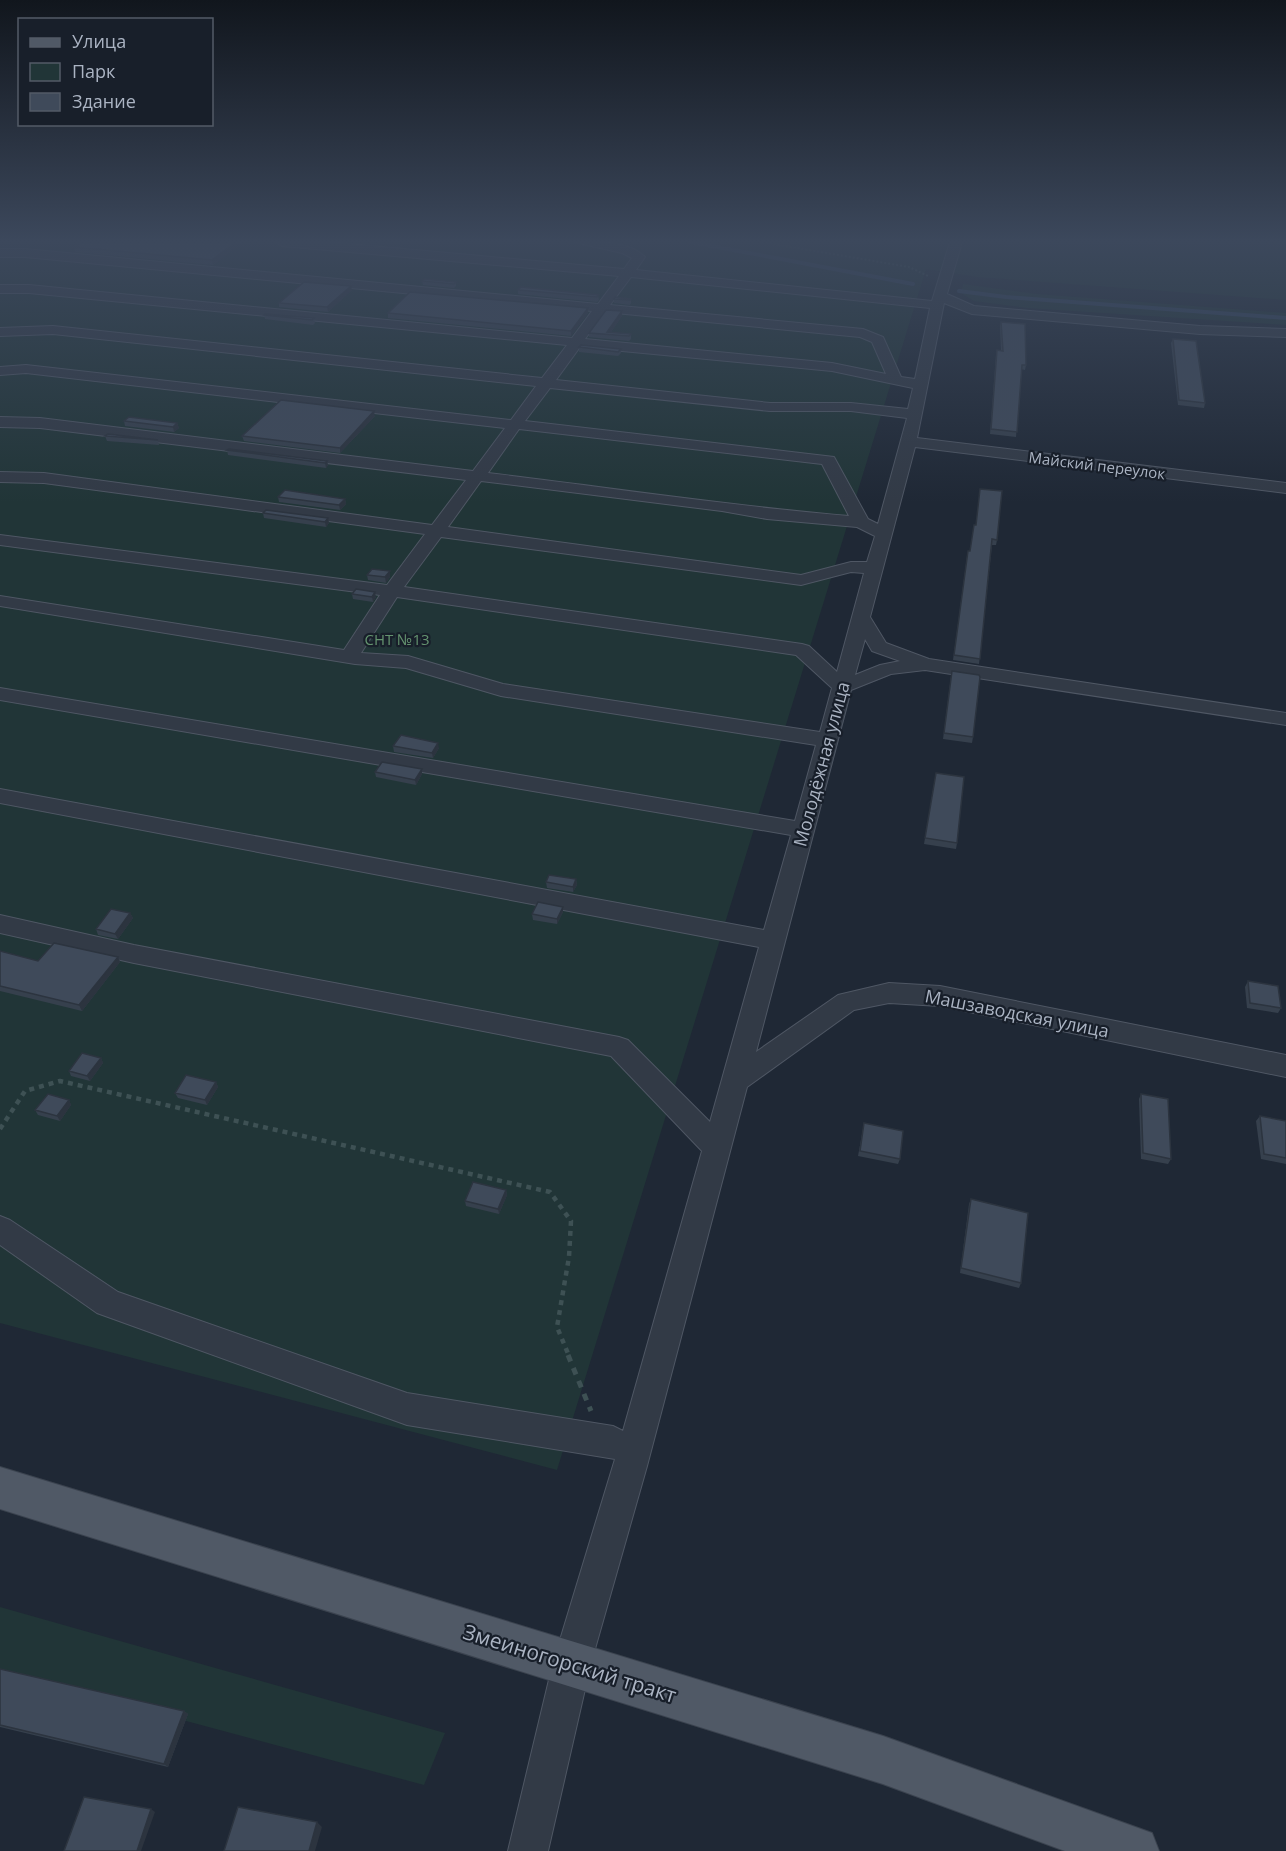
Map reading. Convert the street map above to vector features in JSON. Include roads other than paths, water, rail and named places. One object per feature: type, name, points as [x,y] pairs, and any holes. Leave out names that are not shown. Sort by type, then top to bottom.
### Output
[{"type":"main road","name":"Змеиногорский тракт","points":[[0,1488],[883,1760],[1134,1851]]},
{"type":"street","points":[[435,328],[832,367],[921,384]]},
{"type":"street","points":[[349,657],[392,591],[479,477],[587,328]]},
{"type":"street","points":[[817,328],[863,333],[878,340],[895,380]]},
{"type":"street","name":"Молодёжная улица","points":[[528,1851],[572,1663],[630,1466],[909,442],[933,328]]},
{"type":"street","points":[[1182,328],[1286,333]]},
{"type":"street","points":[[0,332],[54,330],[770,407],[851,407],[915,414]]},
{"type":"street","points":[[0,371],[26,369],[828,460],[861,522]]},
{"type":"street","points":[[0,422],[51,425],[722,506],[767,514],[861,522],[884,534]]},
{"type":"street","name":"Майский переулок","points":[[909,442],[1286,488]]},
{"type":"street","points":[[0,477],[44,478],[801,580],[851,567],[875,568]]},
{"type":"street","points":[[0,540],[392,591],[802,651],[842,687],[886,669],[925,664]]},
{"type":"street","points":[[0,601],[349,657],[408,662],[501,690],[828,740]]},
{"type":"street","points":[[861,617],[879,647],[925,664],[1286,719]]},
{"type":"street","points":[[0,694],[803,830]]},
{"type":"street","points":[[0,796],[773,941]]},
{"type":"street","points":[[0,924],[134,954],[619,1047],[717,1148]]},
{"type":"street","name":"Машзаводская улица","points":[[735,1081],[847,1002],[889,993],[940,996],[1286,1066]]},
{"type":"street","points":[[0,1229],[108,1303],[407,1409],[613,1443]]},
{"type":"park label","name":"СНТ №13","points":[[397,639]]}]
